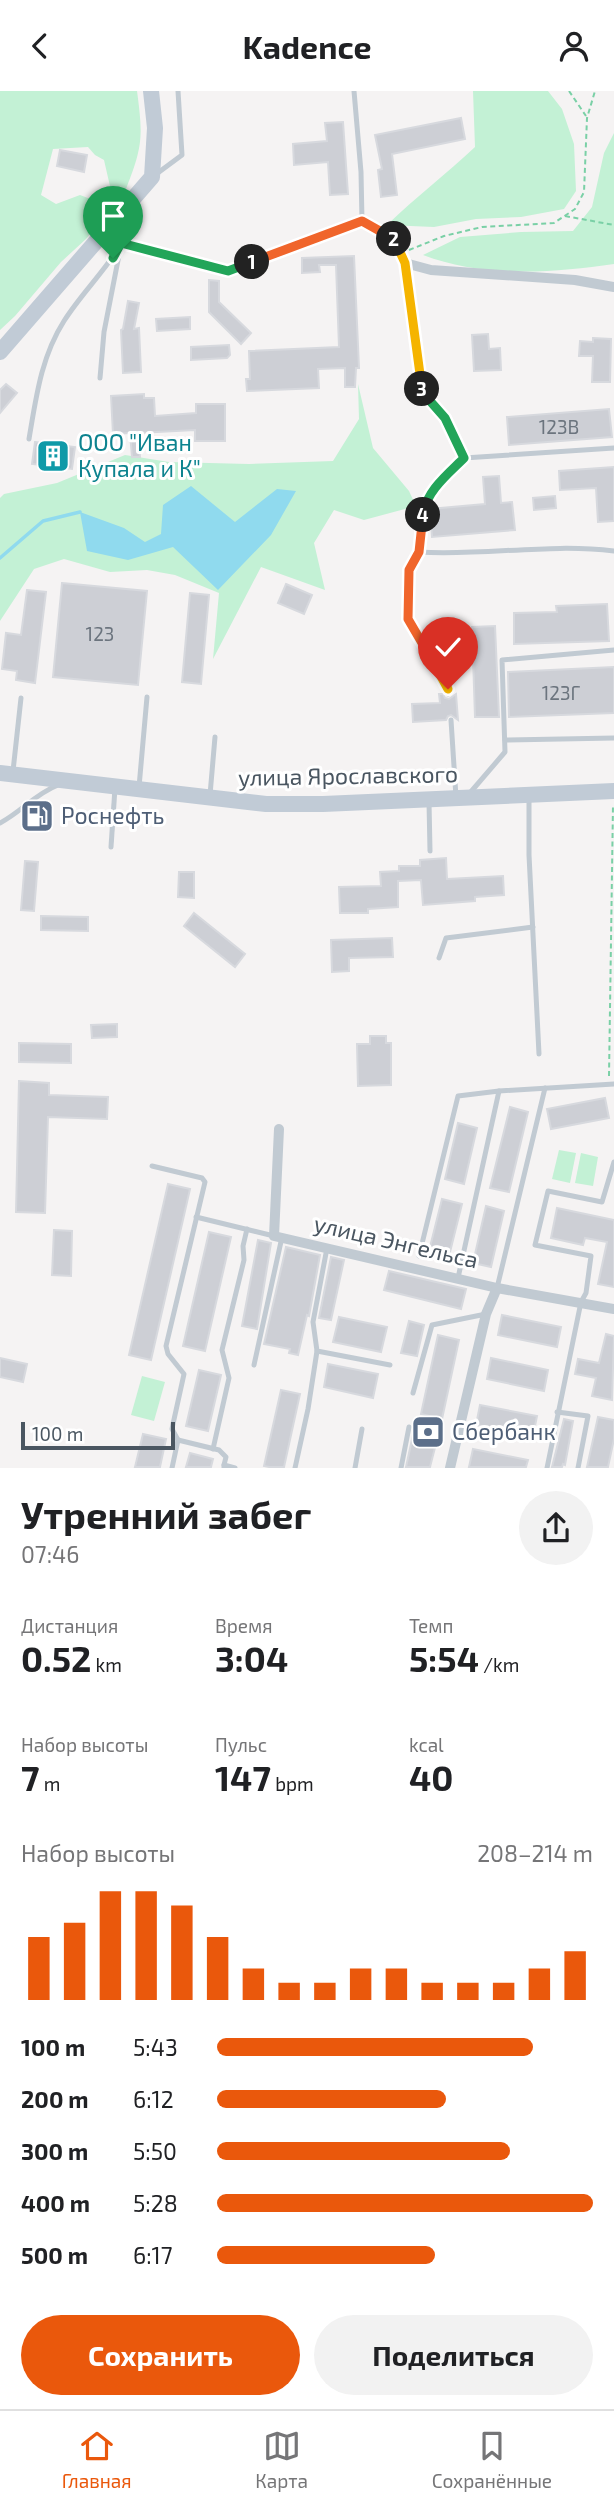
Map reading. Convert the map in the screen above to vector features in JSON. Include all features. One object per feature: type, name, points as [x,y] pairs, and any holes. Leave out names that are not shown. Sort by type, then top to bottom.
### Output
[{"type":"street","points":[[0,352],[152,177],[155,128],[151,91]]},
{"type":"street","points":[[106,232],[121,243],[228,271],[362,221],[393,239],[403,258],[431,270],[575,280],[614,287]]},
{"type":"street","name":"улица Ярославского","points":[[6,774],[266,804],[614,790]]},
{"type":"street","points":[[278,1236],[279,1129]]},
{"type":"street","name":"улица Энгельса","points":[[278,1236],[497,1288],[614,1309]]},
{"type":"street","points":[[450,1468],[486,1314],[497,1288]]},
{"type":"lane","points":[[152,177],[182,155],[178,91]]},
{"type":"lane","points":[[354,91],[362,221]]},
{"type":"lane","points":[[100,378],[104,333],[121,243]]},
{"type":"lane","points":[[29,439],[42,368],[64,322],[113,258],[121,243]]},
{"type":"lane","points":[[403,258],[423,393],[445,418],[464,458]]},
{"type":"lane","points":[[448,694],[448,689],[408,619],[409,570],[419,552],[424,509],[437,484],[464,458],[614,448]]},
{"type":"lane","points":[[419,552],[453,554],[548,548],[614,551]]},
{"type":"lane","points":[[461,798],[505,752],[502,660],[614,650]]},
{"type":"lane","points":[[139,790],[147,697]]},
{"type":"lane","points":[[6,774],[21,698]]},
{"type":"lane","points":[[451,720],[461,798]]},
{"type":"lane","points":[[210,798],[215,737]]},
{"type":"lane","points":[[505,740],[614,737]]},
{"type":"lane","points":[[0,824],[47,789],[66,782]]},
{"type":"lane","points":[[111,847],[115,788]]},
{"type":"lane","points":[[530,794],[539,1054]]},
{"type":"lane","points":[[428,799],[430,852]]},
{"type":"lane","points":[[439,958],[446,938],[533,927]]},
{"type":"lane","points":[[419,1256],[458,1096],[611,1084]]},
{"type":"lane","points":[[497,1288],[545,1088]]},
{"type":"lane","points":[[458,1278],[499,1091]]},
{"type":"lane","points":[[547,1468],[581,1302],[586,1293],[591,1256],[535,1245],[548,1191],[602,1202],[614,1162]]},
{"type":"lane","points":[[152,1166],[204,1180],[166,1346],[168,1354],[184,1374],[172,1429],[178,1440],[172,1468]]},
{"type":"lane","points":[[196,1217],[278,1236],[254,1365]]},
{"type":"lane","points":[[213,1449],[229,1378],[222,1350],[244,1260],[243,1246],[247,1229]]},
{"type":"lane","points":[[295,1468],[317,1351],[313,1322],[328,1247]]},
{"type":"lane","points":[[413,1393],[432,1325],[486,1314]]},
{"type":"lane","points":[[317,1351],[390,1365]]},
{"type":"lane","points":[[557,1412],[588,1416],[578,1468]]},
{"type":"lane","points":[[401,1468],[409,1427]]},
{"type":"lane","points":[[355,1468],[362,1429]]},
{"type":"lane","points":[[178,1440],[219,1450],[226,1457],[224,1466],[236,1468]]},
{"type":"path","points":[[569,91],[587,118]]},
{"type":"path","points":[[403,258],[444,236],[482,227],[554,223],[575,209],[583,192],[587,118],[595,91]]},
{"type":"path","points":[[564,216],[614,225]]},
{"type":"path","points":[[611,1084],[613,805]]},
{"type":"green space","points":[[0,91],[137,91],[141,130],[139,151],[126,189],[112,195],[104,160],[88,147],[53,149],[41,195],[56,204],[80,195],[101,203],[108,212],[0,330]]},
{"type":"green space","points":[[473,91],[548,91],[562,109],[574,144],[576,191],[564,209],[521,217],[476,219],[434,227],[387,225],[475,147]]},
{"type":"green space","points":[[614,133],[614,264],[566,270],[493,270],[423,255],[460,237],[573,231],[592,207],[604,153]]},
{"type":"green space","points":[[358,384],[373,448],[409,491],[416,506],[364,520],[334,510],[314,543],[325,590],[261,567],[213,659],[219,593],[175,575],[147,570],[110,572],[64,559],[34,569],[0,621],[0,498],[4,494],[57,483],[125,455],[169,462],[249,464],[333,461],[359,419]]},
{"type":"green space","points":[[559,1150],[576,1153],[570,1183],[552,1179]]},
{"type":"green space","points":[[581,1153],[598,1157],[593,1186],[575,1183]]},
{"type":"green space","points":[[142,1376],[165,1382],[154,1421],[131,1415]]},
{"type":"water","points":[[191,486],[235,522],[277,489],[296,491],[271,535],[218,590],[173,547],[128,560],[87,551],[80,512],[124,528],[145,542],[161,534],[163,505]]},
{"type":"building","points":[[461,118],[465,139],[392,154],[397,195],[381,197],[378,170],[382,169],[375,135]]},
{"type":"building","points":[[343,122],[348,194],[330,195],[328,162],[294,165],[293,144],[327,141],[325,123]]},
{"type":"building","points":[[60,150],[87,155],[84,172],[57,166]]},
{"type":"building","points":[[354,256],[359,368],[356,368],[355,387],[345,387],[345,368],[318,369],[319,388],[247,391],[246,379],[250,379],[249,351],[339,347],[336,265],[319,265],[320,272],[302,273],[302,258]]},
{"type":"building","points":[[209,280],[219,281],[219,302],[251,333],[241,344],[209,312]]},
{"type":"building","points":[[128,301],[139,303],[134,329],[139,328],[141,372],[123,373],[121,330]]},
{"type":"building","points":[[190,317],[190,329],[157,331],[156,319]]},
{"type":"building","points":[[488,334],[489,349],[500,348],[501,370],[474,371],[472,335]]},
{"type":"building","points":[[593,338],[611,339],[610,382],[592,382],[593,356],[579,356],[580,341],[593,342]]},
{"type":"building","points":[[229,345],[230,355],[227,358],[191,360],[191,347]]},
{"type":"building","points":[[6,384],[17,393],[0,413],[0,390]]},
{"type":"building","points":[[144,394],[144,398],[154,398],[155,416],[196,413],[196,404],[225,404],[225,441],[195,441],[195,430],[138,433],[140,457],[132,457],[130,433],[113,434],[111,396]]},
{"type":"building","points":[[609,409],[612,437],[509,445],[507,417]]},
{"type":"building","name":"ООО \"Иван Купала и К\"","points":[[35,442],[75,447],[72,469],[32,464]]},
{"type":"building","points":[[614,467],[614,521],[598,522],[596,488],[560,490],[559,471]]},
{"type":"building","points":[[499,476],[501,503],[512,502],[515,530],[432,537],[430,509],[485,504],[483,477]]},
{"type":"building","points":[[555,496],[556,508],[534,510],[533,498]]},
{"type":"building","points":[[62,583],[147,591],[138,685],[53,677]]},
{"type":"building","points":[[286,584],[312,595],[304,614],[278,603]]},
{"type":"building","points":[[27,590],[46,592],[35,683],[16,680],[17,671],[2,669],[6,633],[21,635]]},
{"type":"building","points":[[190,593],[209,595],[201,684],[182,682]]},
{"type":"building","points":[[607,604],[609,641],[514,644],[514,613],[557,612],[556,606]]},
{"type":"building","points":[[495,626],[499,717],[475,717],[472,627]]},
{"type":"building","points":[[614,667],[614,713],[509,717],[508,672]]},
{"type":"building","points":[[439,694],[449,699],[456,694],[458,720],[451,715],[446,720],[413,722],[412,704],[440,703]]},
{"type":"building","name":"Роснефть","points":[[43,804],[49,819],[32,827],[25,812]]},
{"type":"building","points":[[446,858],[447,879],[503,876],[504,895],[475,897],[475,901],[423,905],[421,880],[398,881],[398,907],[368,909],[368,913],[340,913],[339,887],[381,886],[380,872],[399,871],[399,866],[420,866],[420,860]]},
{"type":"building","points":[[25,861],[38,862],[34,911],[21,910]]},
{"type":"building","points":[[179,872],[194,872],[194,898],[178,897]]},
{"type":"building","points":[[194,913],[245,954],[235,967],[184,926]]},
{"type":"building","points":[[41,916],[88,917],[88,931],[41,930]]},
{"type":"building","points":[[392,938],[393,957],[349,958],[349,971],[332,972],[331,940]]},
{"type":"building","points":[[117,1024],[117,1037],[92,1038],[91,1025]]},
{"type":"building","points":[[370,1036],[386,1036],[386,1043],[391,1043],[391,1085],[358,1086],[357,1044],[370,1044]]},
{"type":"building","points":[[19,1043],[71,1044],[71,1063],[19,1062]]},
{"type":"building","points":[[19,1081],[49,1083],[49,1095],[108,1097],[107,1119],[48,1117],[45,1213],[16,1212]]},
{"type":"building","points":[[605,1098],[609,1118],[551,1129],[547,1109]]},
{"type":"building","points":[[510,1107],[528,1112],[509,1192],[490,1188]]},
{"type":"building","points":[[458,1123],[477,1128],[464,1184],[445,1179]]},
{"type":"building","points":[[168,1184],[190,1189],[151,1360],[129,1355]]},
{"type":"building","points":[[442,1199],[462,1204],[449,1256],[429,1251]]},
{"type":"building","points":[[486,1206],[504,1211],[491,1267],[473,1263]]},
{"type":"building","points":[[557,1208],[614,1220],[614,1287],[598,1284],[607,1242],[585,1238],[583,1245],[551,1238]]},
{"type":"building","points":[[54,1230],[72,1231],[71,1276],[52,1275]]},
{"type":"building","points":[[209,1232],[231,1237],[205,1351],[183,1346]]},
{"type":"building","points":[[258,1240],[271,1243],[257,1329],[242,1326]]},
{"type":"building","points":[[286,1247],[320,1255],[309,1316],[307,1315],[298,1355],[289,1353],[290,1349],[264,1344]]},
{"type":"building","points":[[331,1257],[344,1260],[331,1320],[319,1318]]},
{"type":"building","points":[[389,1271],[466,1289],[461,1309],[384,1290]]},
{"type":"building","points":[[502,1315],[561,1327],[557,1347],[498,1335]]},
{"type":"building","points":[[339,1317],[387,1327],[381,1352],[333,1342]]},
{"type":"building","points":[[409,1321],[424,1325],[417,1356],[401,1353]]},
{"type":"building","points":[[606,1334],[614,1336],[612,1400],[592,1396],[596,1378],[575,1374],[578,1359],[599,1363]]},
{"type":"building","points":[[438,1335],[459,1340],[442,1419],[421,1414]]},
{"type":"building","points":[[0,1358],[27,1364],[23,1382],[0,1377]]},
{"type":"building","points":[[491,1358],[548,1370],[544,1391],[487,1379]]},
{"type":"building","points":[[328,1364],[378,1374],[373,1398],[324,1387]]},
{"type":"building","points":[[199,1370],[221,1375],[208,1431],[186,1426]]},
{"type":"building","points":[[281,1390],[300,1394],[284,1467],[269,1467],[264,1466]]},
{"type":"building","points":[[480,1405],[537,1416],[533,1436],[476,1425]]},
{"type":"building","points":[[598,1417],[614,1420],[614,1439],[608,1467],[587,1467]]},
{"type":"building","points":[[564,1419],[573,1421],[565,1465],[552,1467]]},
{"type":"building","points":[[414,1430],[438,1436],[430,1467],[406,1467]]},
{"type":"building","points":[[143,1434],[166,1439],[160,1467],[135,1467]]},
{"type":"building","points":[[473,1449],[528,1460],[526,1467],[469,1467]]},
{"type":"building","points":[[190,1453],[213,1459],[211,1467],[186,1467]]},
{"type":"waterway","points":[[0,558],[43,521],[80,512]]},
{"type":"place","name":"ООО \"Иван Купала и К\"","points":[[53,456]]},
{"type":"place","name":"Роснефть","points":[[37,816]]},
{"type":"place","name":"Сбербанк","points":[[428,1432]]},
{"type":"route","points":[[113,258],[121,243],[228,271],[362,221],[393,239],[405,263],[423,393],[445,418],[464,458],[437,484],[424,509],[419,552],[409,570],[408,619],[448,689]]}]
